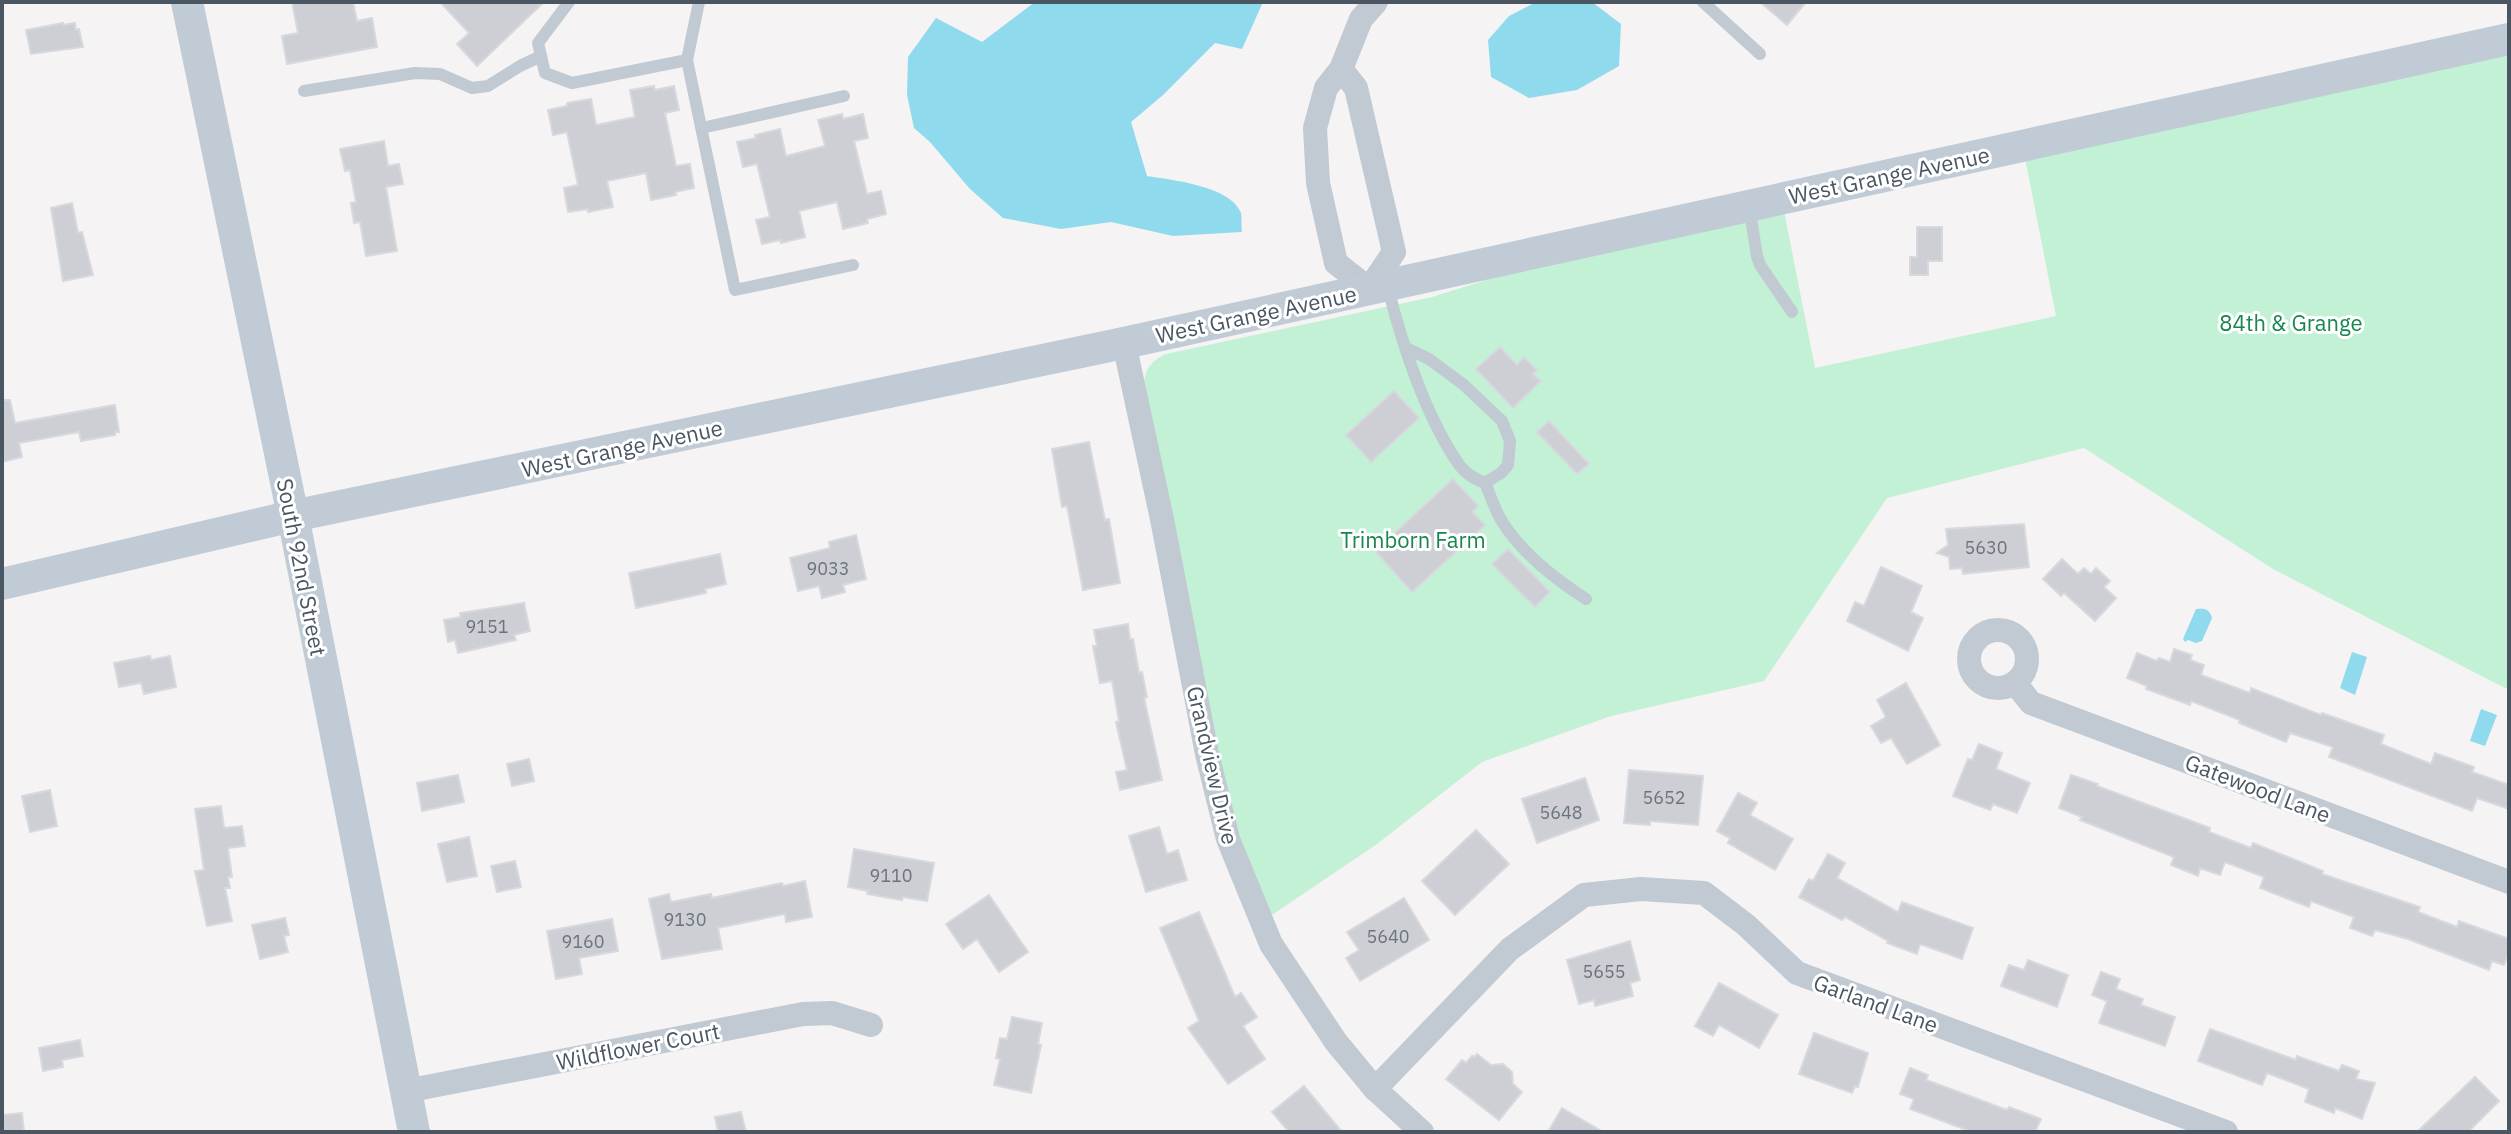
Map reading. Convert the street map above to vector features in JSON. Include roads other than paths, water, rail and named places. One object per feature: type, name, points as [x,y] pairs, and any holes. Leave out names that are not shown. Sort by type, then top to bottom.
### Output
[{"type":"street","name":"South 92nd Street","points":[[187,2],[293,516],[414,1132]]},
{"type":"street","points":[[1341,69],[1356,88],[1394,252],[1378,287],[1336,263],[1318,183],[1315,128],[1326,88],[1341,69],[1361,19],[1376,2]]},
{"type":"street","name":"West Grange Avenue","points":[[2,584],[293,516],[1124,343],[2509,39]]},
{"type":"street","name":"Grandview Drive","points":[[1124,343],[1162,519],[1207,754],[1228,839],[1271,944],[1336,1042],[1375,1089],[1422,1132]]},
{"type":"street","name":"Gatewood Lane","points":[[2015,683],[2031,703],[2509,882]]},
{"type":"street","name":"Garland Lane","points":[[1375,1089],[1510,949],[1584,895],[1641,889],[1704,893],[1746,925],[1797,973],[2226,1132]]},
{"type":"street","name":"Wildflower Court","points":[[406,1091],[803,1014],[832,1013],[871,1025]]},
{"type":"lane","points":[[569,2],[538,43],[545,73],[572,83],[687,60]]},
{"type":"lane","points":[[699,2],[687,60],[735,290],[853,265]]},
{"type":"lane","points":[[1703,2],[1760,54]]},
{"type":"lane","points":[[304,91],[415,73],[440,74],[472,88],[488,86],[541,56]]},
{"type":"lane","points":[[702,128],[844,96]]},
{"type":"lane","points":[[1749,206],[1760,265],[1792,312]]},
{"type":"lane","points":[[1378,287],[1437,424],[1461,467],[1472,478],[1485,483],[1501,519],[1552,577],[1586,599]]},
{"type":"lane","points":[[1406,348],[1429,359],[1464,385],[1502,421],[1510,441],[1508,465],[1485,483]]},
{"type":"water","points":[[1035,2],[1263,2],[1242,49],[1215,43],[1131,122],[1147,176],[1185,182],[1226,196],[1241,213],[1242,232],[1173,236],[1111,222],[1061,229],[1003,218],[970,189],[914,128],[907,95],[908,57],[936,18],[982,42]]},
{"type":"water","points":[[1536,2],[1592,2],[1621,24],[1619,66],[1577,90],[1529,98],[1491,77],[1488,40],[1509,16]]},
{"type":"water","points":[[2196,609],[2207,610],[2212,618],[2202,641],[2185,642],[2183,639]]},
{"type":"water","points":[[2352,652],[2367,657],[2355,695],[2340,688]]},
{"type":"water","points":[[2481,709],[2497,715],[2485,746],[2470,741]]},
{"type":"park label","name":"84th & Grange","points":[[2291,322]]},
{"type":"park label","name":"Trimborn Farm","points":[[1413,539]]}]
